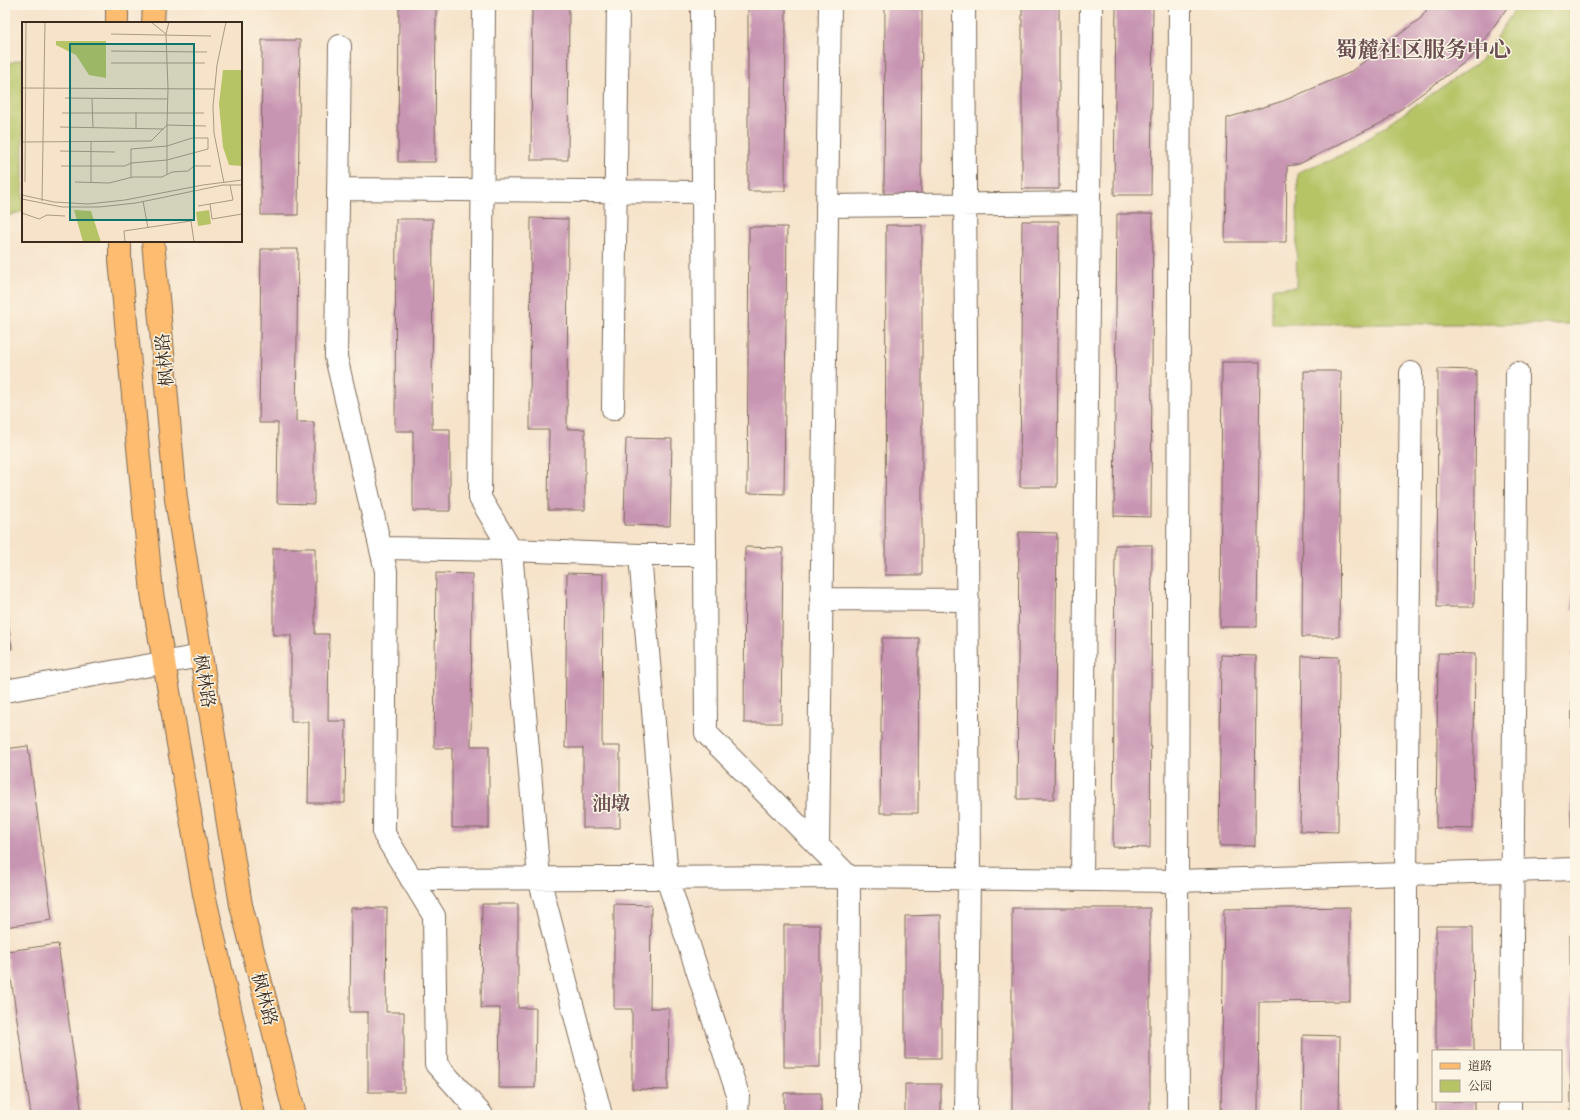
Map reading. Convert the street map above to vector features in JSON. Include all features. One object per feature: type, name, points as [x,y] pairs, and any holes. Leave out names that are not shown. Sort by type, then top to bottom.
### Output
[{"type":"main road","points":[[117,5],[117,22]]},
{"type":"main road","points":[[153,22],[154,5]]},
{"type":"main road","name":"枫林路","points":[[120,242],[120,260],[152,593],[204,894],[254,1115]]},
{"type":"main road","name":"枫林路","points":[[153,242],[176,499],[240,905],[295,1115]]},
{"type":"street","points":[[484,5],[480,498],[511,550],[539,878],[601,1115]]},
{"type":"street","points":[[613,408],[618,5]]},
{"type":"street","points":[[702,5],[706,733],[849,877],[848,1115]]},
{"type":"street","points":[[818,845],[830,5]]},
{"type":"street","points":[[964,5],[969,878],[966,1115]]},
{"type":"street","points":[[1082,880],[1091,5]]},
{"type":"street","points":[[1178,1115],[1177,881],[1180,5]]},
{"type":"street","points":[[340,46],[336,357],[386,571],[384,834],[434,916],[436,1064],[482,1115]]},
{"type":"street","points":[[338,188],[703,192]]},
{"type":"street","points":[[827,206],[1089,204]]},
{"type":"street","points":[[1406,1115],[1406,874],[1411,373]]},
{"type":"street","points":[[1511,1050],[1517,373]]},
{"type":"street","points":[[381,548],[511,550],[640,555],[705,555]]},
{"type":"street","points":[[640,555],[667,878],[738,1096],[738,1115]]},
{"type":"street","points":[[821,599],[968,600]]},
{"type":"street","points":[[5,691],[201,656]]},
{"type":"street","points":[[411,879],[849,877],[1177,881],[1575,868]]},
{"type":"street","points":[[1510,1102],[1510,1115]]},
{"type":"green space","points":[[1518,5],[1575,5],[1575,324],[1272,324],[1272,288],[1296,287],[1298,172],[1346,153],[1480,61]]},
{"type":"green space","points":[[22,59],[22,211],[5,217],[5,64]]},
{"type":"building","points":[[399,5],[436,5],[435,162],[398,162]]},
{"type":"building","points":[[532,5],[569,5],[568,160],[531,160]]},
{"type":"building","points":[[748,5],[786,5],[785,191],[748,191]]},
{"type":"building","points":[[885,5],[922,5],[921,194],[884,194]]},
{"type":"building","points":[[1022,5],[1059,5],[1059,189],[1022,189]]},
{"type":"building","points":[[1116,5],[1153,5],[1151,195],[1114,195]]},
{"type":"building","points":[[1430,5],[1509,5],[1472,57],[1383,122],[1299,164],[1287,166],[1286,242],[1225,242],[1227,118],[1283,101],[1349,73],[1421,18]]},
{"type":"building","points":[[262,40],[300,40],[298,215],[261,215]]},
{"type":"building","points":[[1117,214],[1153,214],[1151,517],[1114,516]]},
{"type":"building","points":[[531,218],[568,219],[567,429],[585,429],[585,510],[548,510],[549,430],[530,430]]},
{"type":"building","points":[[396,219],[433,219],[432,429],[450,429],[450,511],[413,511],[413,431],[395,431]]},
{"type":"building","points":[[1022,221],[1059,221],[1057,487],[1020,487]]},
{"type":"building","points":[[886,225],[922,225],[922,575],[885,575]]},
{"type":"building","points":[[749,227],[787,227],[784,494],[747,493]]},
{"type":"building","points":[[261,249],[298,249],[296,422],[314,422],[314,504],[277,503],[278,423],[259,423]]},
{"type":"building","points":[[1222,362],[1260,362],[1257,627],[1220,627]]},
{"type":"building","points":[[1438,369],[1476,370],[1474,607],[1437,607]]},
{"type":"building","points":[[1304,371],[1341,371],[1339,637],[1302,637]]},
{"type":"building","points":[[1574,394],[1575,609],[1572,609]]},
{"type":"building","points":[[626,438],[672,439],[670,526],[624,525]]},
{"type":"building","points":[[1019,532],[1057,533],[1054,799],[1017,799]]},
{"type":"building","points":[[1115,545],[1152,545],[1150,848],[1113,847]]},
{"type":"building","points":[[745,547],[783,548],[781,723],[744,723]]},
{"type":"building","points":[[273,548],[315,548],[315,634],[329,634],[328,721],[346,721],[345,803],[308,803],[309,722],[291,722],[291,635],[273,635]]},
{"type":"building","points":[[436,573],[472,574],[471,746],[489,746],[489,828],[452,828],[452,748],[434,748]]},
{"type":"building","points":[[567,573],[603,574],[602,746],[620,746],[620,828],[583,828],[583,748],[565,748]]},
{"type":"building","points":[[6,607],[12,649],[5,650],[5,608]]},
{"type":"building","points":[[882,638],[919,638],[918,813],[880,813]]},
{"type":"building","points":[[1572,652],[1575,653],[1575,828],[1571,828]]},
{"type":"building","points":[[1438,653],[1475,654],[1473,829],[1436,828]]},
{"type":"building","points":[[1221,655],[1256,656],[1255,846],[1219,846]]},
{"type":"building","points":[[1302,656],[1339,657],[1338,832],[1300,831]]},
{"type":"building","points":[[28,746],[52,920],[5,927],[5,749]]},
{"type":"building","points":[[482,904],[518,904],[518,1008],[536,1008],[535,1088],[499,1088],[500,1008],[481,1008]]},
{"type":"building","points":[[614,904],[651,905],[650,1008],[669,1008],[668,1090],[632,1089],[632,1009],[614,1009]]},
{"type":"building","points":[[1350,907],[1350,1001],[1259,1002],[1258,1115],[1221,1115],[1224,909]]},
{"type":"building","points":[[351,908],[387,908],[386,1012],[404,1012],[404,1092],[368,1092],[368,1012],[350,1012]]},
{"type":"building","points":[[1012,908],[1150,908],[1150,1115],[1012,1115]]},
{"type":"building","points":[[941,915],[941,1058],[905,1058],[905,916]]},
{"type":"building","points":[[784,925],[820,925],[820,1067],[784,1067]]},
{"type":"building","points":[[1436,926],[1473,926],[1474,1050],[1436,1050]]},
{"type":"building","points":[[1570,935],[1575,935],[1575,1115],[1571,1115]]},
{"type":"building","points":[[58,944],[82,1115],[31,1115],[7,951]]},
{"type":"building","points":[[1303,1035],[1340,1036],[1339,1115],[1302,1115]]},
{"type":"building","points":[[905,1084],[941,1084],[941,1115],[905,1115]]},
{"type":"building","points":[[784,1093],[821,1093],[821,1115],[784,1115]]},
{"type":"building","points":[[1436,1102],[1474,1102],[1474,1115],[1436,1115]]},
{"type":"district","name":"蜀麓社区服务中心","points":[[1423,49]]},
{"type":"district","name":"油墩","points":[[611,803]]}]
